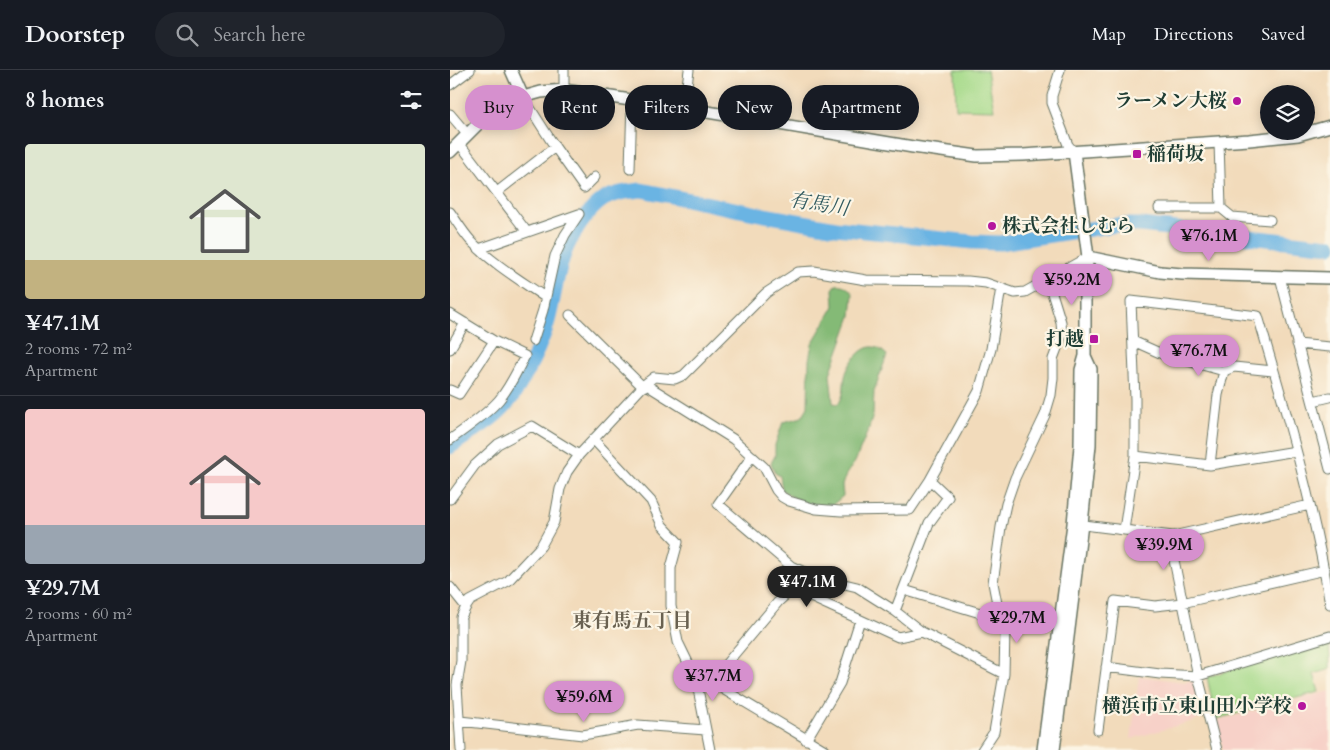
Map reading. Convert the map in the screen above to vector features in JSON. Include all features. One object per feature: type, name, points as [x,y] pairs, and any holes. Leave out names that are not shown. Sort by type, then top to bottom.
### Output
[{"type":"street","points":[[450,85],[470,70]]},
{"type":"street","points":[[511,70],[518,85]]},
{"type":"street","points":[[564,70],[564,85]]},
{"type":"street","points":[[687,85],[689,70]]},
{"type":"street","points":[[1054,750],[1077,524],[1081,370],[1085,356],[1085,275],[1088,257],[1074,152],[1068,145],[1052,103],[1052,96],[1060,70]]},
{"type":"street","points":[[708,112],[977,156],[1023,155],[1219,142],[1298,135],[1330,126]]},
{"type":"street","points":[[533,113],[584,188],[595,177]]},
{"type":"street","points":[[450,114],[467,134]]},
{"type":"street","points":[[450,152],[471,130]]},
{"type":"street","points":[[630,169],[631,130]]},
{"type":"street","points":[[1219,142],[1221,208]]},
{"type":"street","points":[[458,143],[527,232]]},
{"type":"street","points":[[497,192],[555,147]]},
{"type":"street","points":[[1159,208],[1221,208],[1232,217],[1270,220]]},
{"type":"street","points":[[450,212],[479,249],[519,281],[546,298]]},
{"type":"street","points":[[479,249],[579,214],[554,256],[546,298],[533,341]]},
{"type":"street","points":[[461,750],[460,720],[454,684],[461,661],[461,617],[470,601],[508,581],[541,546],[554,522],[560,489],[567,472],[593,439],[644,385],[654,377],[675,379],[684,375],[766,293],[798,272],[814,271],[866,280],[968,281],[1002,288],[1015,293],[1025,292],[1088,257],[1174,274],[1330,278]]},
{"type":"street","points":[[1280,277],[1297,344],[1328,450],[1330,470]]},
{"type":"street","points":[[982,750],[994,732],[1004,674],[1005,630],[1000,619],[993,583],[1002,520],[1015,478],[1045,415],[1051,395],[1053,359],[1062,335],[1061,322],[1048,280]]},
{"type":"street","points":[[570,315],[644,385],[733,440],[752,456],[764,467],[782,497],[789,502],[816,509],[841,512],[910,510],[930,480],[979,391],[991,349],[1002,288]]},
{"type":"street","points":[[1124,530],[1135,456],[1136,399],[1131,301],[1258,316],[1310,505],[1330,604]]},
{"type":"street","points":[[450,314],[494,341],[525,356],[509,387],[498,402],[450,440]]},
{"type":"street","points":[[450,349],[465,323]]},
{"type":"street","points":[[450,390],[459,394],[494,341]]},
{"type":"street","points":[[1133,341],[1162,354],[1224,371],[1234,367],[1273,371]]},
{"type":"street","points":[[1297,344],[1330,348]]},
{"type":"street","points":[[1210,465],[1218,395],[1224,371]]},
{"type":"street","points":[[1313,401],[1330,397]]},
{"type":"street","points":[[450,499],[476,465],[498,444],[532,426],[579,455]]},
{"type":"street","points":[[593,439],[651,502],[662,525],[678,542],[671,568],[671,606],[678,642],[696,679],[710,750]]},
{"type":"street","points":[[1135,456],[1210,465],[1296,451]]},
{"type":"street","points":[[752,456],[718,504],[791,566],[816,576],[857,587],[895,611],[922,632],[1004,674]]},
{"type":"street","points":[[895,611],[930,523],[948,497],[930,480]]},
{"type":"street","points":[[1077,524],[1169,536],[1310,505]]},
{"type":"street","points":[[1043,750],[1077,524]]},
{"type":"street","points":[[1169,536],[1198,676],[1217,750]]},
{"type":"street","points":[[1098,730],[1115,601],[1155,606],[1182,602],[1324,570]]},
{"type":"street","points":[[450,587],[466,607]]},
{"type":"street","points":[[711,682],[778,602],[789,592],[795,590],[898,637],[922,632]]},
{"type":"street","points":[[904,590],[1000,619]]},
{"type":"street","points":[[806,740],[840,683],[860,620]]},
{"type":"street","points":[[1106,667],[1160,674],[1198,676],[1330,636]]},
{"type":"street","points":[[696,679],[711,682],[806,740],[826,750]]},
{"type":"street","points":[[460,720],[583,736],[638,725],[706,730]]},
{"type":"shaded area","points":[[1139,676],[1184,682],[1194,680],[1203,718],[1131,739]]},
{"type":"shaded area","name":"横浜市立東山田小学校","points":[[1330,691],[1330,750],[1223,750],[1216,721]]},
{"type":"green space","points":[[955,70],[987,70],[994,110],[956,109]]},
{"type":"green space","points":[[836,285],[846,286],[853,294],[851,316],[830,374],[833,403],[838,404],[840,401],[843,395],[846,373],[851,362],[859,353],[868,348],[875,347],[887,355],[874,391],[873,415],[869,428],[855,462],[847,473],[842,485],[843,496],[833,504],[821,506],[800,500],[782,490],[780,476],[775,473],[771,463],[775,456],[775,445],[783,422],[802,417],[808,407],[809,360],[812,344],[834,306],[833,289]]},
{"type":"green space","points":[[1329,640],[1330,669],[1314,674],[1319,692],[1216,719],[1207,677]]},
{"type":"waterway","name":"有馬川","points":[[450,447],[491,419],[512,397],[528,370],[542,339],[548,321],[561,262],[567,247],[580,224],[592,209],[604,199],[622,193],[641,190],[836,228],[972,242],[1000,243],[1116,225],[1140,225],[1330,246]]},
{"type":"place","name":"ラーメン大桜","points":[[1237,101]]},
{"type":"place","name":"稲荷坂","points":[[1137,154]]},
{"type":"place","name":"株式会社しむら","points":[[992,226]]},
{"type":"place","name":"打越","points":[[1094,339]]},
{"type":"place","name":"横浜市立東山田小学校","points":[[1302,706]]},
{"type":"district","name":"東有馬五丁目","points":[[632,620]]}]
